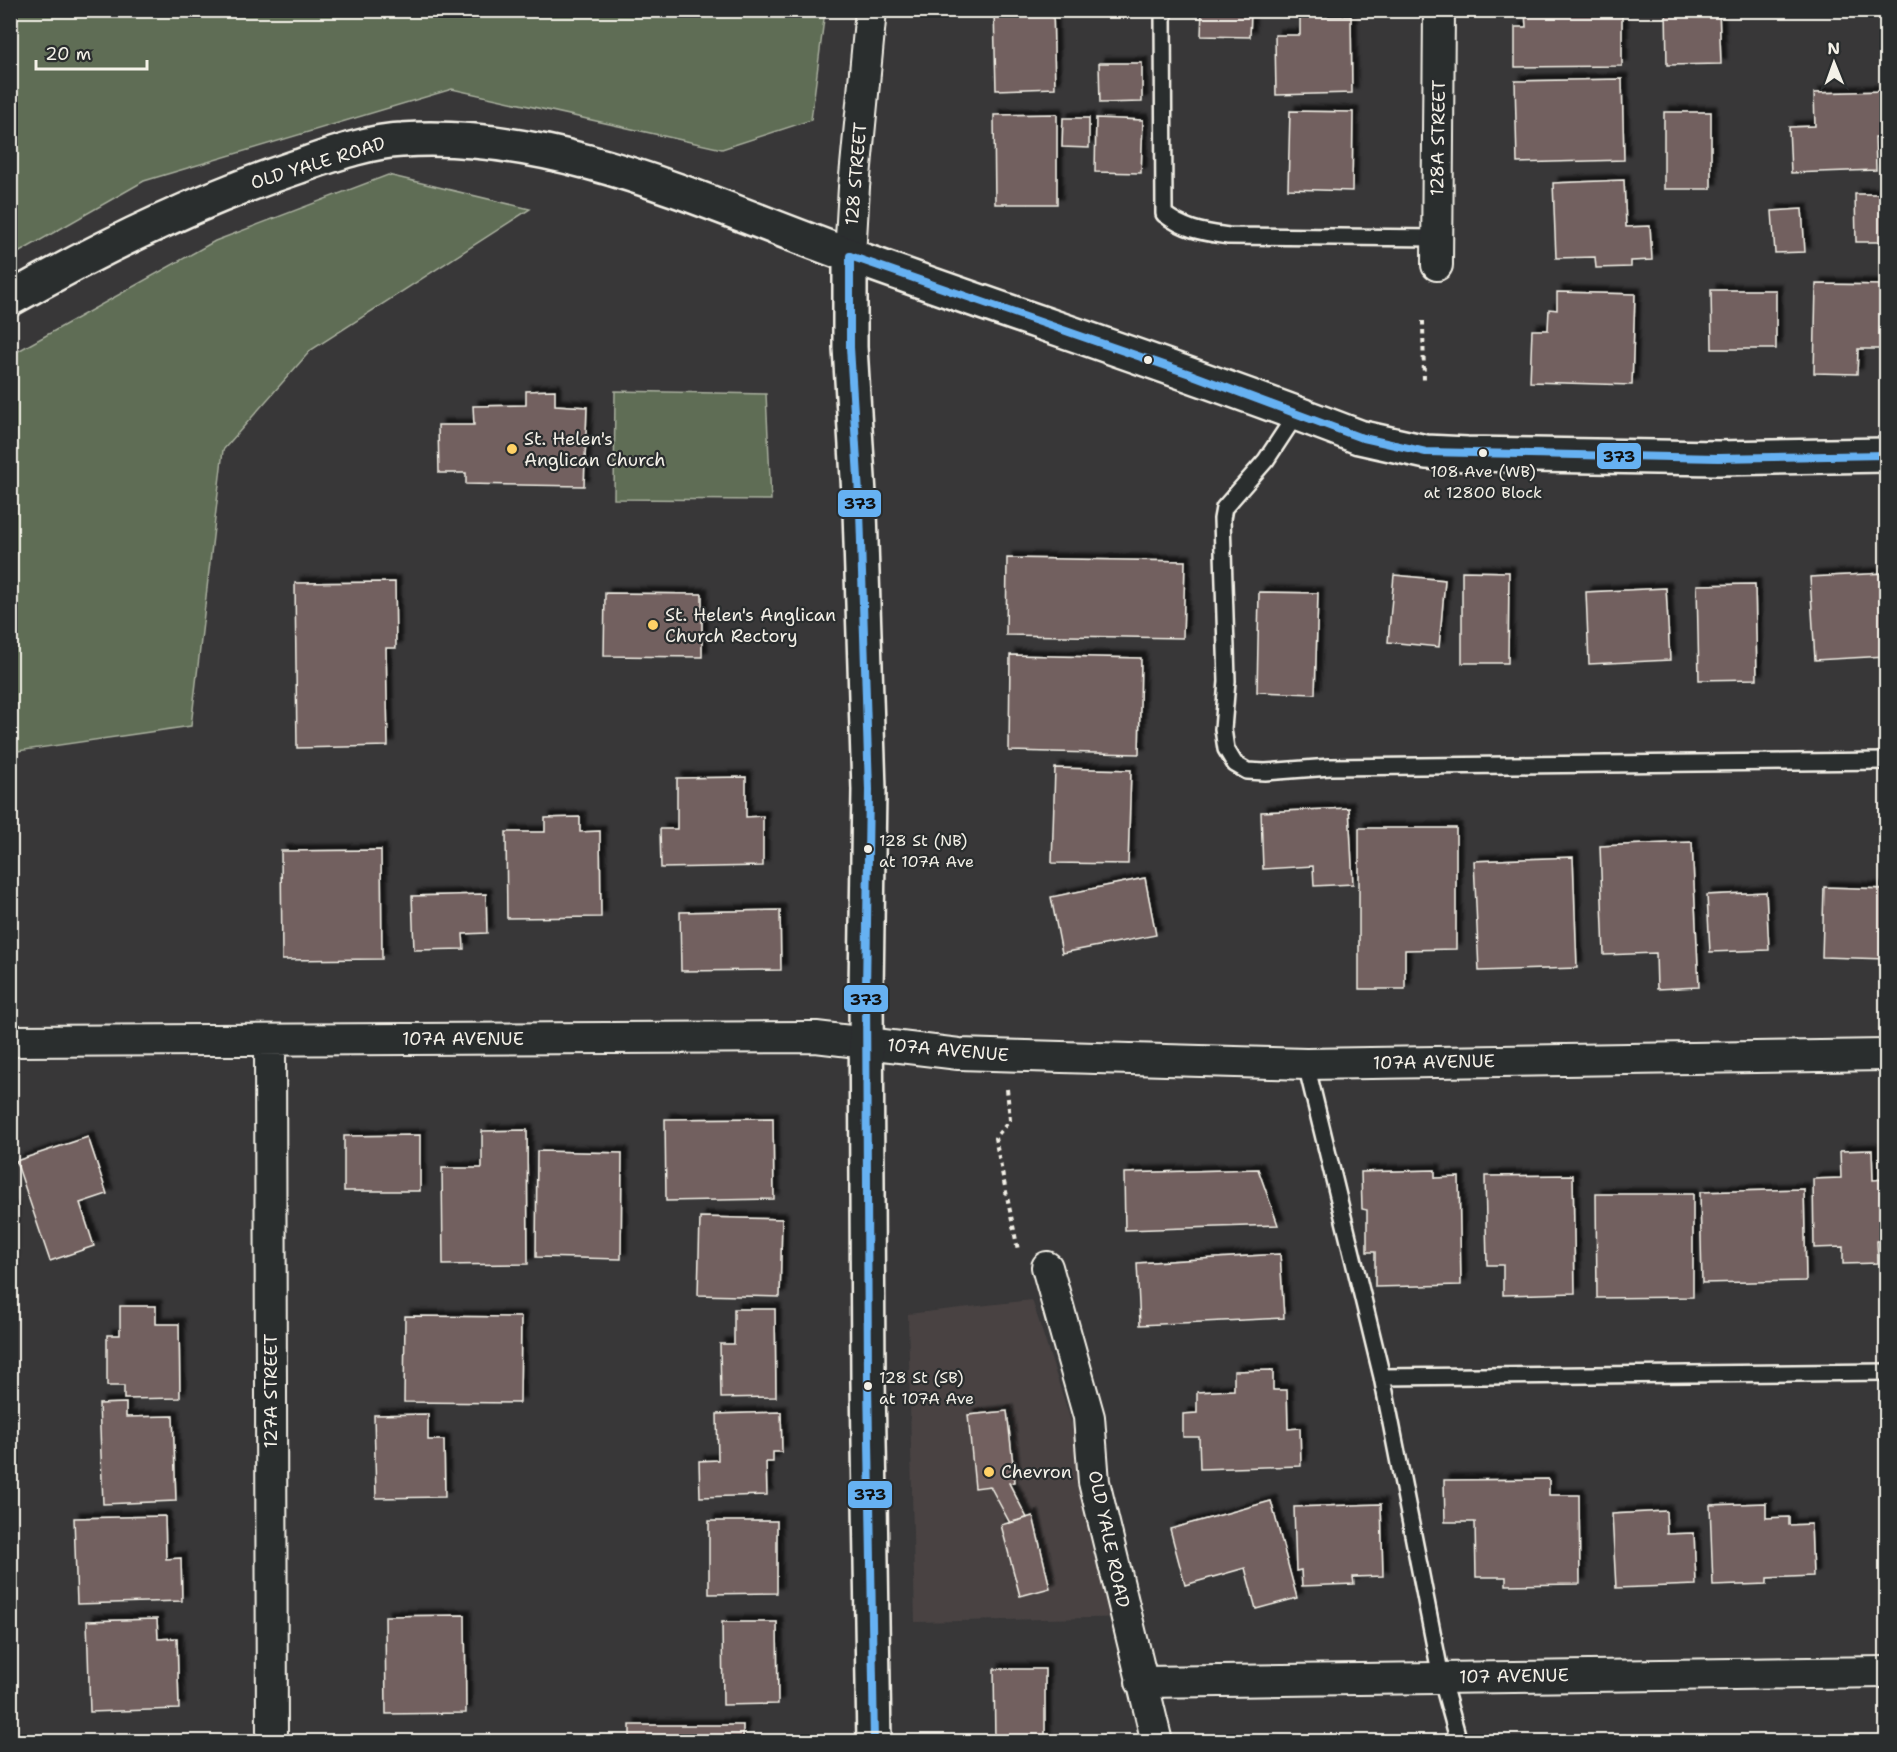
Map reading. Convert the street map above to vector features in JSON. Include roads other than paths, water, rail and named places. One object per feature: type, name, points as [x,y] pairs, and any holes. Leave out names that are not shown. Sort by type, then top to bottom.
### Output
[{"type":"main road","name":"OLD YALE ROAD","points":[[10,299],[100,251],[221,194],[318,160],[397,140],[436,139],[490,142],[548,151],[681,191],[850,256],[1297,413],[1359,437],[1426,452],[1718,458],[1887,455]]},
{"type":"main road","name":"128 STREET","points":[[850,256],[850,347],[860,511],[869,790],[868,1369],[874,1742]]},
{"type":"street","name":"128 STREET","points":[[850,256],[871,10]]},
{"type":"street","name":"128A STREET","points":[[1437,252],[1439,10]]},
{"type":"street","name":"107A AVENUE","points":[[10,1041],[816,1037],[958,1054],[1306,1064],[1887,1055]]},
{"type":"street","name":"127A STREET","points":[[270,1040],[272,1742]]},
{"type":"street","name":"OLD YALE ROAD","points":[[1034,1262],[1089,1417],[1094,1482],[1157,1742]]},
{"type":"street","name":"107 AVENUE","points":[[1142,1682],[1887,1672]]},
{"type":"lane","points":[[1162,10],[1164,214],[1178,225],[1195,231],[1228,236],[1437,252]]},
{"type":"lane","points":[[1297,413],[1266,460],[1224,508],[1222,519],[1227,681],[1223,729],[1226,749],[1235,764],[1248,771],[1265,772],[1330,767],[1887,761]]},
{"type":"lane","points":[[1306,1064],[1382,1377],[1441,1677],[1459,1742]]},
{"type":"lane","points":[[1382,1377],[1887,1372]]},
{"type":"place","name":"St. Helen's Anglican Church","points":[[512,449]]},
{"type":"place","name":"108 Ave (WB) at 12800 Block","points":[[1483,453]]},
{"type":"place","name":"St. Helen's Anglican Church Rectory","points":[[653,625]]},
{"type":"place","name":"128 St (NB) at 107A Ave","points":[[868,849]]},
{"type":"place","name":"128 St (SB) at 107A Ave","points":[[868,1386]]},
{"type":"place","name":"Chevron","points":[[989,1472]]}]
